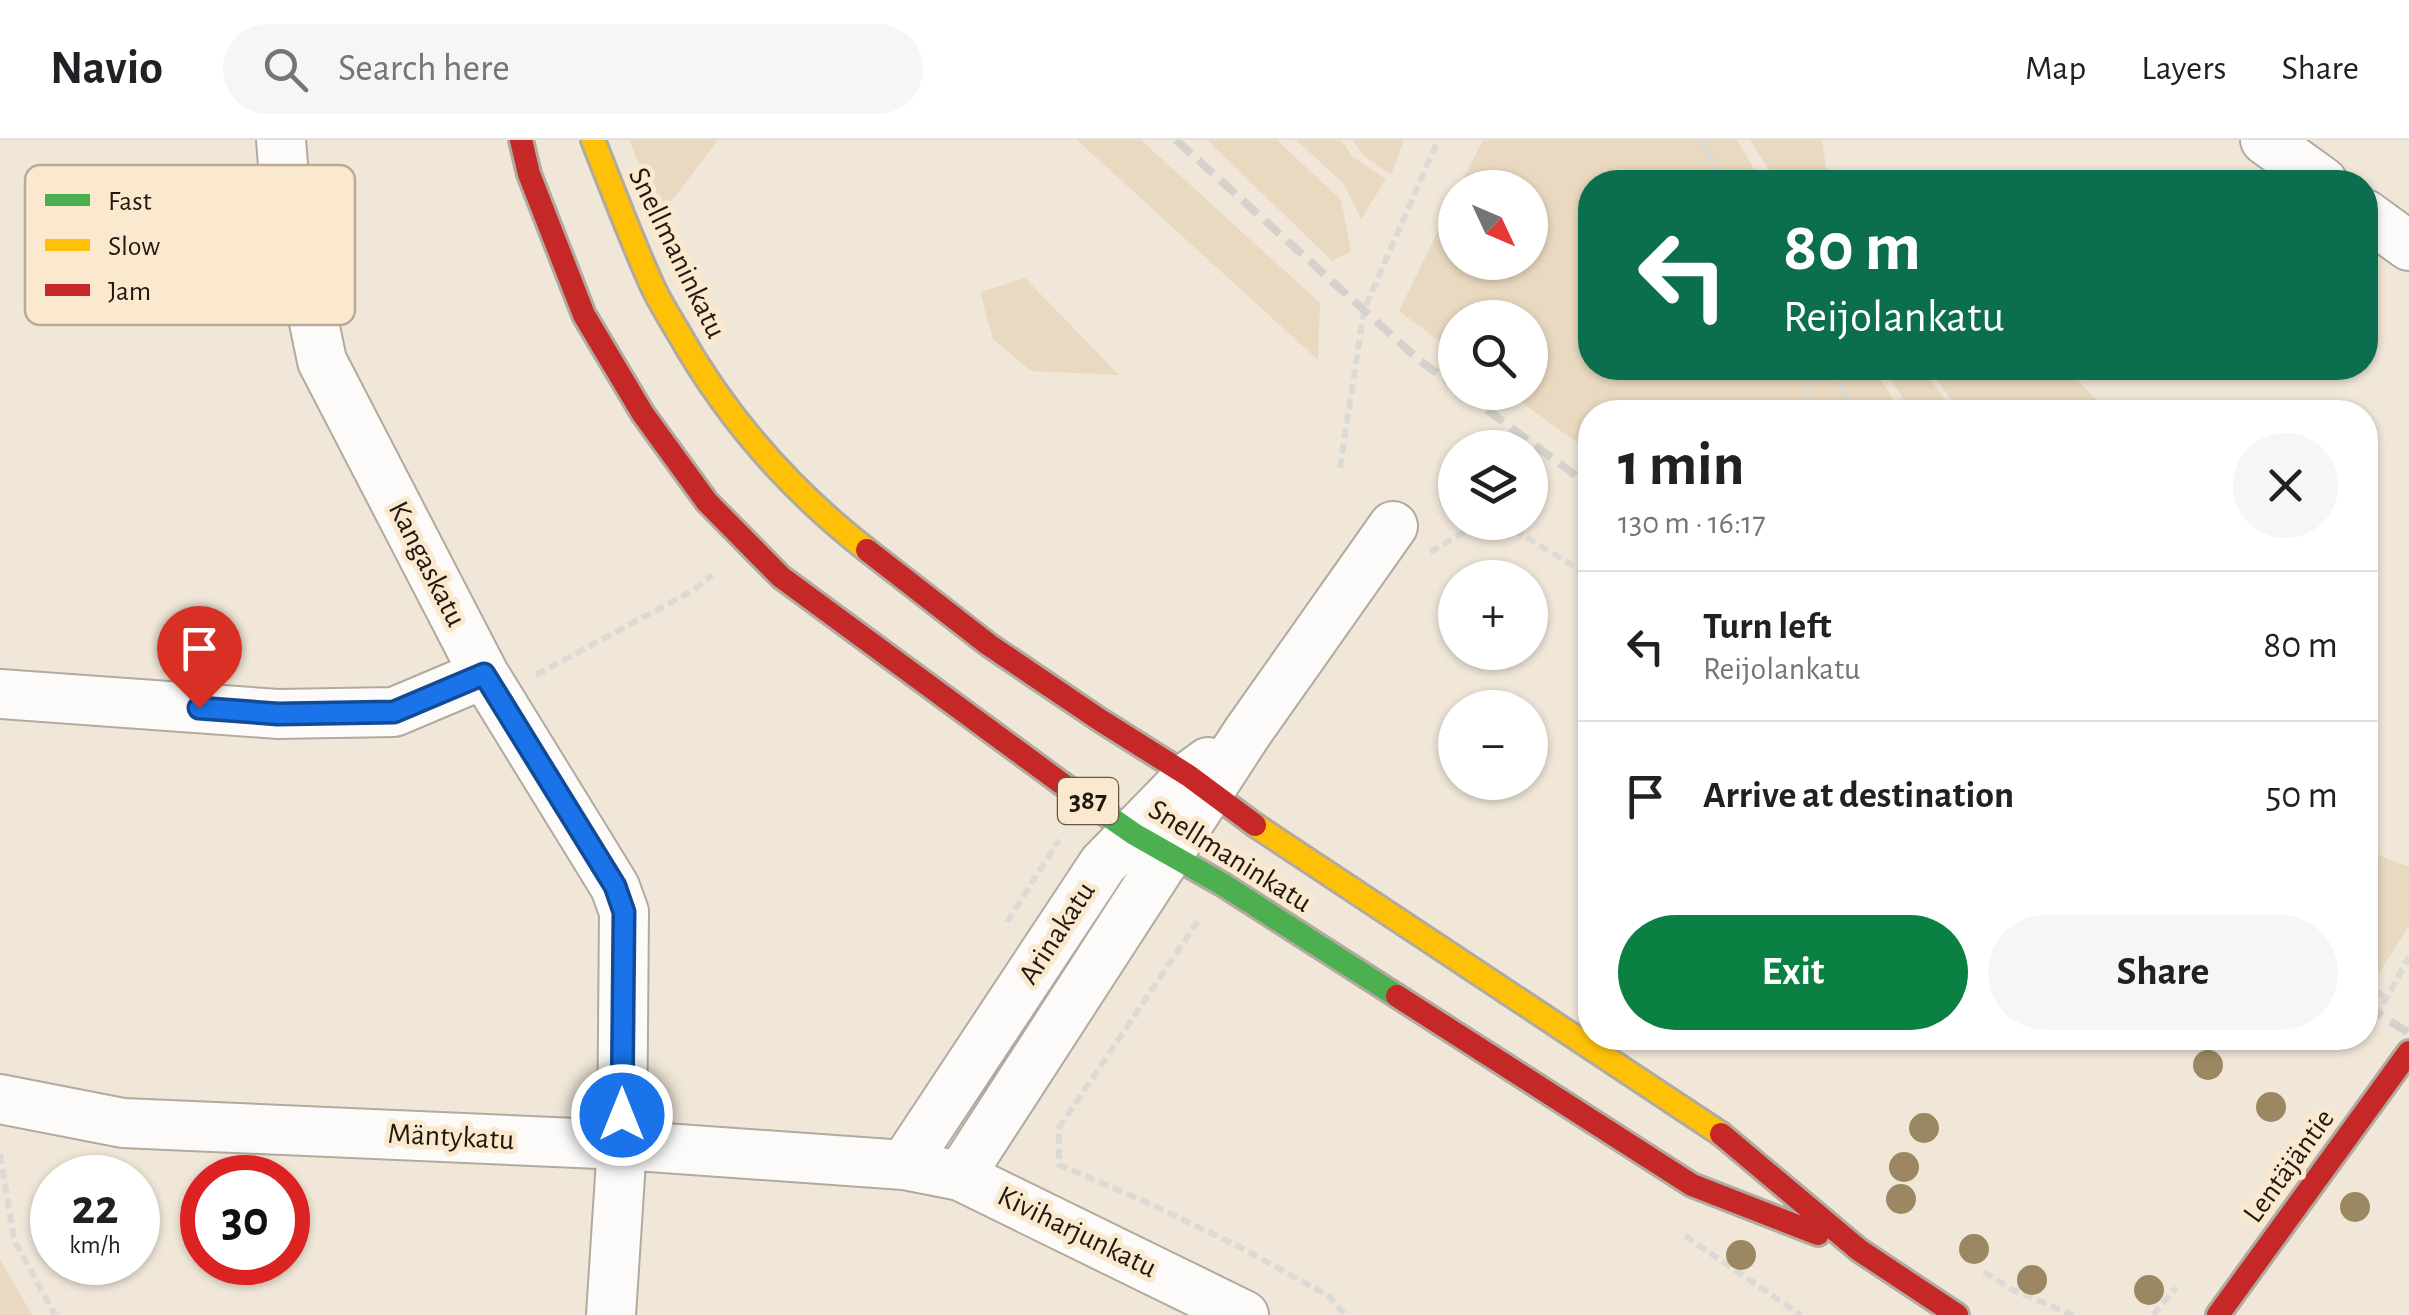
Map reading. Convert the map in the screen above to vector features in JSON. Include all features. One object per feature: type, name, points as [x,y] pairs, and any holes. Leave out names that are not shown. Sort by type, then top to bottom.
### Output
[{"type":"main road","name":"Snellmaninkatu","points":[[521,140],[528,174],[584,315],[643,414],[707,502],[781,577],[995,736],[1152,844],[1222,884],[1692,1185],[1859,1250]]},
{"type":"main road","name":"Snellmaninkatu","points":[[593,140],[661,302],[688,350],[726,407],[773,465],[838,526],[989,645],[1578,1039]]},
{"type":"main road","name":"Snellmaninkatu","points":[[1594,1050],[1722,1135],[1859,1250],[1957,1315]]},
{"type":"main road","name":"Lentäjäntie","points":[[2218,1315],[2409,1052]]},
{"type":"street","name":"Kangaskatu","points":[[281,140],[283,165]]},
{"type":"street","points":[[2265,140],[2306,170]]},
{"type":"street","points":[[2378,223],[2409,246]]},
{"type":"street","name":"Kangaskatu","points":[[315,325],[322,361],[506,676],[615,886],[624,912],[622,1145],[611,1315]]},
{"type":"street","name":"Arinakatu","points":[[960,1176],[1152,844],[1411,539]]},
{"type":"street","points":[[0,694],[278,714],[394,712],[506,676]]},
{"type":"street","name":"Arinakatu","points":[[904,1165],[1103,864],[1152,844]]},
{"type":"street","name":"Mäntykatu","points":[[0,1099],[123,1123],[622,1145],[904,1165]]},
{"type":"street","name":"Kiviharjunkatu","points":[[904,1165],[960,1176],[1244,1315]]},
{"type":"path","points":[[1340,468],[1364,310],[1438,140]]},
{"type":"path","points":[[1701,140],[1717,170]]},
{"type":"path","points":[[1411,539],[1438,532]]},
{"type":"path","points":[[1531,540],[1578,569]]},
{"type":"path","points":[[506,676],[694,590],[712,575]]},
{"type":"path","points":[[1222,884],[1059,1128],[1059,1165],[1238,1246],[1329,1296],[1345,1315]]},
{"type":"path","points":[[2378,1011],[2409,957]]},
{"type":"path","points":[[2378,993],[2386,998]]},
{"type":"path","points":[[0,1154],[14,1240],[54,1315]]},
{"type":"shaded area","points":[[629,140],[718,140],[660,216]]},
{"type":"shaded area","points":[[1077,140],[1141,140],[1320,303],[1318,360]]},
{"type":"shaded area","points":[[1207,140],[1277,140],[1341,200],[1351,251],[1332,261]]},
{"type":"shaded area","points":[[1296,140],[1341,140],[1353,157],[1386,179],[1361,219],[1343,183]]},
{"type":"shaded area","points":[[1352,140],[1404,140],[1391,175],[1362,154]]},
{"type":"shaded area","points":[[1483,140],[1737,140],[1755,170],[1578,170],[1578,380],[1881,380],[1893,400],[1578,400],[1578,443],[1532,410],[1548,410],[1548,300],[1438,300],[1438,340],[1399,311],[1438,231],[1438,280],[1548,280],[1548,170],[1468,170]]},
{"type":"shaded area","points":[[1750,140],[1822,140],[1829,170],[1769,170]]},
{"type":"shaded area","points":[[1025,278],[1119,375],[1031,371],[993,339],[980,292]]},
{"type":"shaded area","points":[[1891,380],[1931,380],[1945,400],[1904,400]]},
{"type":"shaded area","points":[[1937,380],[2077,380],[2097,400],[1951,400]]},
{"type":"shaded area","points":[[2378,855],[2409,867],[2409,926],[2378,975]]},
{"type":"shaded area","points":[[0,1259],[32,1315],[0,1315]]},
{"type":"railway","points":[[1176,140],[1438,374]]},
{"type":"railway","points":[[1487,410],[1578,477]]},
{"type":"railway","points":[[2378,1014],[2409,1033]]},
{"type":"traffic: fast","points":[[1061,783],[1134,834],[1222,884],[1397,996]]},
{"type":"traffic: slow","points":[[593,140],[654,289],[716,392],[786,477],[867,550]]},
{"type":"traffic: slow","points":[[1255,825],[1578,1039]]},
{"type":"traffic: slow","points":[[1594,1050],[1721,1134]]},
{"type":"traffic: jam","points":[[521,140],[529,174],[584,315],[643,414],[707,502],[781,577],[1061,783]]},
{"type":"traffic: jam","points":[[867,550],[989,645],[1189,776],[1255,825]]},
{"type":"traffic: jam","points":[[1397,996],[1692,1185],[1818,1234]]},
{"type":"traffic: jam","points":[[2218,1315],[2409,1052]]},
{"type":"traffic: jam","points":[[1721,1134],[1859,1250],[1957,1315]]},
{"type":"route","points":[[199,708],[278,714],[394,712],[484,674],[615,886],[624,912],[622,1115]]}]
